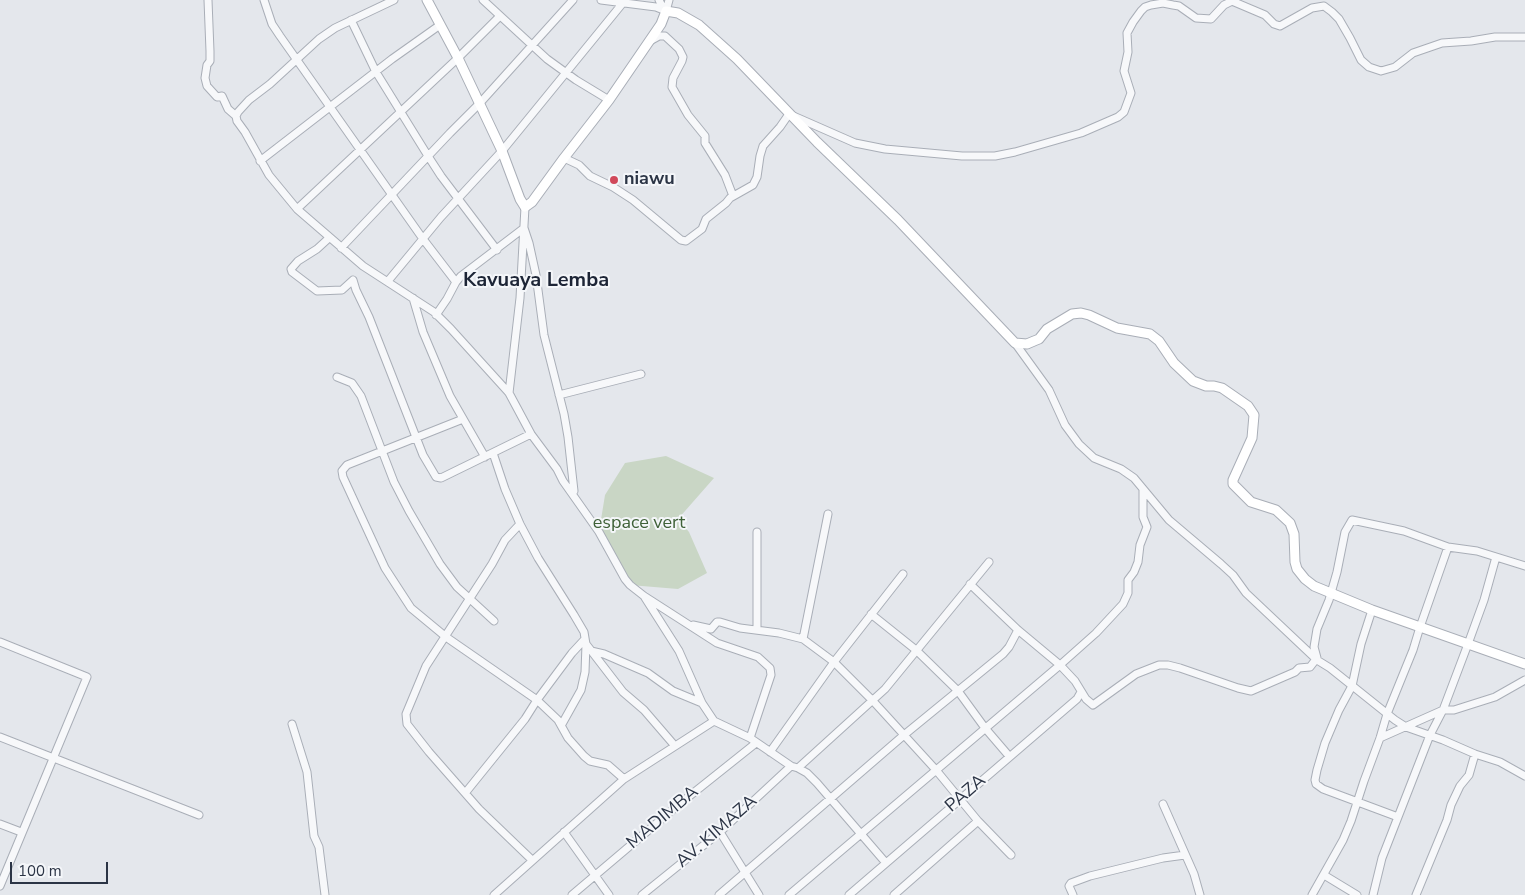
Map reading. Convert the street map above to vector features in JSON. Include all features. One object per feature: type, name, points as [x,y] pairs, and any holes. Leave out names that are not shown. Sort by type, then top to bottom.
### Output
[{"type":"street","points":[[208,0],[210,61],[205,78],[207,86],[217,97],[222,96],[228,109],[236,116],[269,175],[297,209],[363,266],[436,314],[509,393],[531,434],[599,532],[625,579],[644,596],[717,643],[758,657],[770,668],[771,675],[750,738]]},
{"type":"street","points":[[264,0],[272,24],[423,239],[456,282]]},
{"type":"street","points":[[236,116],[249,100],[270,84],[326,34],[394,0]]},
{"type":"street","points":[[427,0],[480,104],[525,207],[520,298],[509,393]]},
{"type":"street","points":[[483,0],[532,47],[566,73],[609,100]]},
{"type":"street","points":[[341,248],[480,104],[573,0]]},
{"type":"street","points":[[601,0],[656,7],[678,13],[688,18],[714,38],[904,226],[1015,343],[1049,390],[1064,425],[1079,444],[1094,458],[1127,472],[1143,488],[1169,520],[1233,575],[1246,593],[1317,660],[1406,727],[1500,762],[1525,776]]},
{"type":"street","points":[[659,0],[665,10]]},
{"type":"street","points":[[525,207],[532,202],[609,100],[665,18],[665,10],[669,0]]},
{"type":"street","points":[[789,114],[856,143],[885,149],[979,156],[1015,152],[1042,145],[1081,133],[1121,115],[1131,94],[1124,71],[1128,52],[1127,33],[1145,7],[1164,4],[1179,6],[1196,18],[1211,18],[1227,2],[1236,2],[1266,15],[1274,24],[1280,26],[1312,8],[1324,6],[1339,20],[1361,60],[1369,67],[1381,71],[1395,67],[1412,53],[1442,43],[1495,37],[1525,36]]},
{"type":"street","points":[[388,281],[458,198],[502,151],[622,4]]},
{"type":"street","points":[[297,209],[500,16]]},
{"type":"street","points":[[351,20],[376,72],[400,112],[428,156],[497,250]]},
{"type":"street","points":[[260,161],[440,25]]},
{"type":"street","points":[[650,40],[659,36],[666,36],[679,49],[683,57],[673,78],[672,87],[688,115],[705,136],[704,142],[726,175],[733,196]]},
{"type":"street","points":[[564,158],[579,165],[590,176],[613,187],[633,200],[683,241],[686,241],[704,227],[706,219],[733,196],[753,185],[757,177],[763,146],[789,114]]},
{"type":"street","points":[[436,314],[456,282],[524,228]]},
{"type":"street","points":[[524,228],[536,276],[544,335],[568,437],[574,491]]},
{"type":"street","points":[[329,238],[317,249],[292,266],[292,272],[317,291],[342,290],[353,280],[417,438],[429,466],[437,478],[531,434]]},
{"type":"street","points":[[413,298],[423,332],[450,396],[485,457]]},
{"type":"street","points":[[1015,343],[1027,344],[1039,339],[1047,329],[1072,314],[1081,313],[1117,328],[1150,334],[1159,341],[1174,363],[1193,381],[1206,386],[1222,388],[1239,399],[1252,412],[1255,423],[1252,438],[1233,480],[1233,484],[1251,502],[1276,510],[1290,523],[1294,534],[1294,558],[1297,569],[1305,579],[1314,586],[1372,610],[1525,664]]},
{"type":"street","points":[[559,395],[641,374]]},
{"type":"street","points":[[337,377],[352,383],[361,396],[382,453],[408,511],[440,564],[457,587],[494,621]]},
{"type":"street","points":[[463,419],[382,453],[347,465],[342,471],[343,476],[373,543],[399,592],[411,608],[446,637],[537,700],[562,724],[568,738],[584,756],[590,761],[608,764],[624,780]]},
{"type":"street","points":[[493,453],[505,489],[520,524],[538,558],[584,632],[586,641],[585,672],[582,690],[562,724]]},
{"type":"street","points":[[789,895],[1060,666],[1096,633],[1123,604],[1128,593],[1128,580],[1138,562],[1140,545],[1146,527],[1143,488]]},
{"type":"street","points":[[803,639],[828,514]]},
{"type":"street","points":[[1317,660],[1314,642],[1337,572],[1345,532],[1352,520],[1404,531],[1448,547],[1477,551],[1525,566]]},
{"type":"street","points":[[520,524],[505,540],[492,564],[426,666],[406,714],[407,724],[429,752],[495,825],[532,860]]},
{"type":"street","points":[[757,532],[758,630]]},
{"type":"street","points":[[1312,895],[1343,840],[1387,714],[1405,672],[1448,547]]},
{"type":"street","points":[[1373,895],[1382,858],[1468,644],[1484,600],[1496,557]]},
{"type":"street","name":"AV. KIMAZA","points":[[642,895],[720,832],[885,689],[989,562]]},
{"type":"street","points":[[770,752],[834,662],[903,574]]},
{"type":"street","points":[[970,584],[1018,630],[1060,666],[1075,681],[1093,705],[1136,674],[1159,665],[1168,665],[1251,691],[1295,672],[1299,668],[1310,667],[1317,660]]},
{"type":"street","points":[[644,596],[679,651],[702,703],[714,721],[750,738],[817,783],[886,863]]},
{"type":"street","points":[[1372,610],[1361,644],[1352,686],[1325,743],[1317,770],[1316,784],[1323,789],[1398,817]]},
{"type":"street","points":[[871,614],[916,650],[958,691],[985,728],[1009,756]]},
{"type":"street","points":[[686,623],[711,629],[717,622],[720,622],[740,628],[779,633],[803,639],[834,662],[873,700],[936,770],[959,800],[1011,856]]},
{"type":"street","points":[[719,895],[904,734],[1003,654],[1018,630]]},
{"type":"street","points":[[466,792],[525,719],[572,653],[586,641]]},
{"type":"street","points":[[586,641],[623,692],[644,710],[675,746]]},
{"type":"street","points":[[0,642],[87,677],[2,875],[0,886]]},
{"type":"street","points":[[591,650],[643,670],[673,691],[702,703]]},
{"type":"street","points":[[1380,738],[1443,710],[1454,710],[1495,697],[1525,680]]},
{"type":"street","name":"PAZA","points":[[849,895],[1077,699],[1082,692]]},
{"type":"street","points":[[494,895],[624,780],[714,721]]},
{"type":"street","points":[[292,724],[307,772],[314,836],[319,847],[325,895]]},
{"type":"street","points":[[0,737],[199,815]]},
{"type":"street","name":"MADIMBA","points":[[572,895],[677,806],[756,743]]},
{"type":"street","points":[[1416,895],[1447,820],[1451,805],[1460,786],[1469,774],[1475,754]]},
{"type":"street","points":[[1163,804],[1194,874],[1200,895]]},
{"type":"street","points":[[894,895],[978,821]]},
{"type":"street","points":[[0,824],[21,832]]},
{"type":"street","points":[[564,832],[609,895]]},
{"type":"street","points":[[720,832],[759,895]]},
{"type":"street","points":[[1073,895],[1069,886],[1071,883],[1090,876],[1163,858],[1185,855]]},
{"type":"street","points":[[1324,875],[1357,895]]},
{"type":"green space","name":"espace vert","points":[[666,456],[714,478],[678,519],[689,532],[707,573],[678,589],[630,585],[599,532],[605,495],[625,463]]},
{"type":"place","name":"niawu","points":[[614,180]]},
{"type":"district","name":"Kavuaya Lemba","points":[[536,281]]}]
